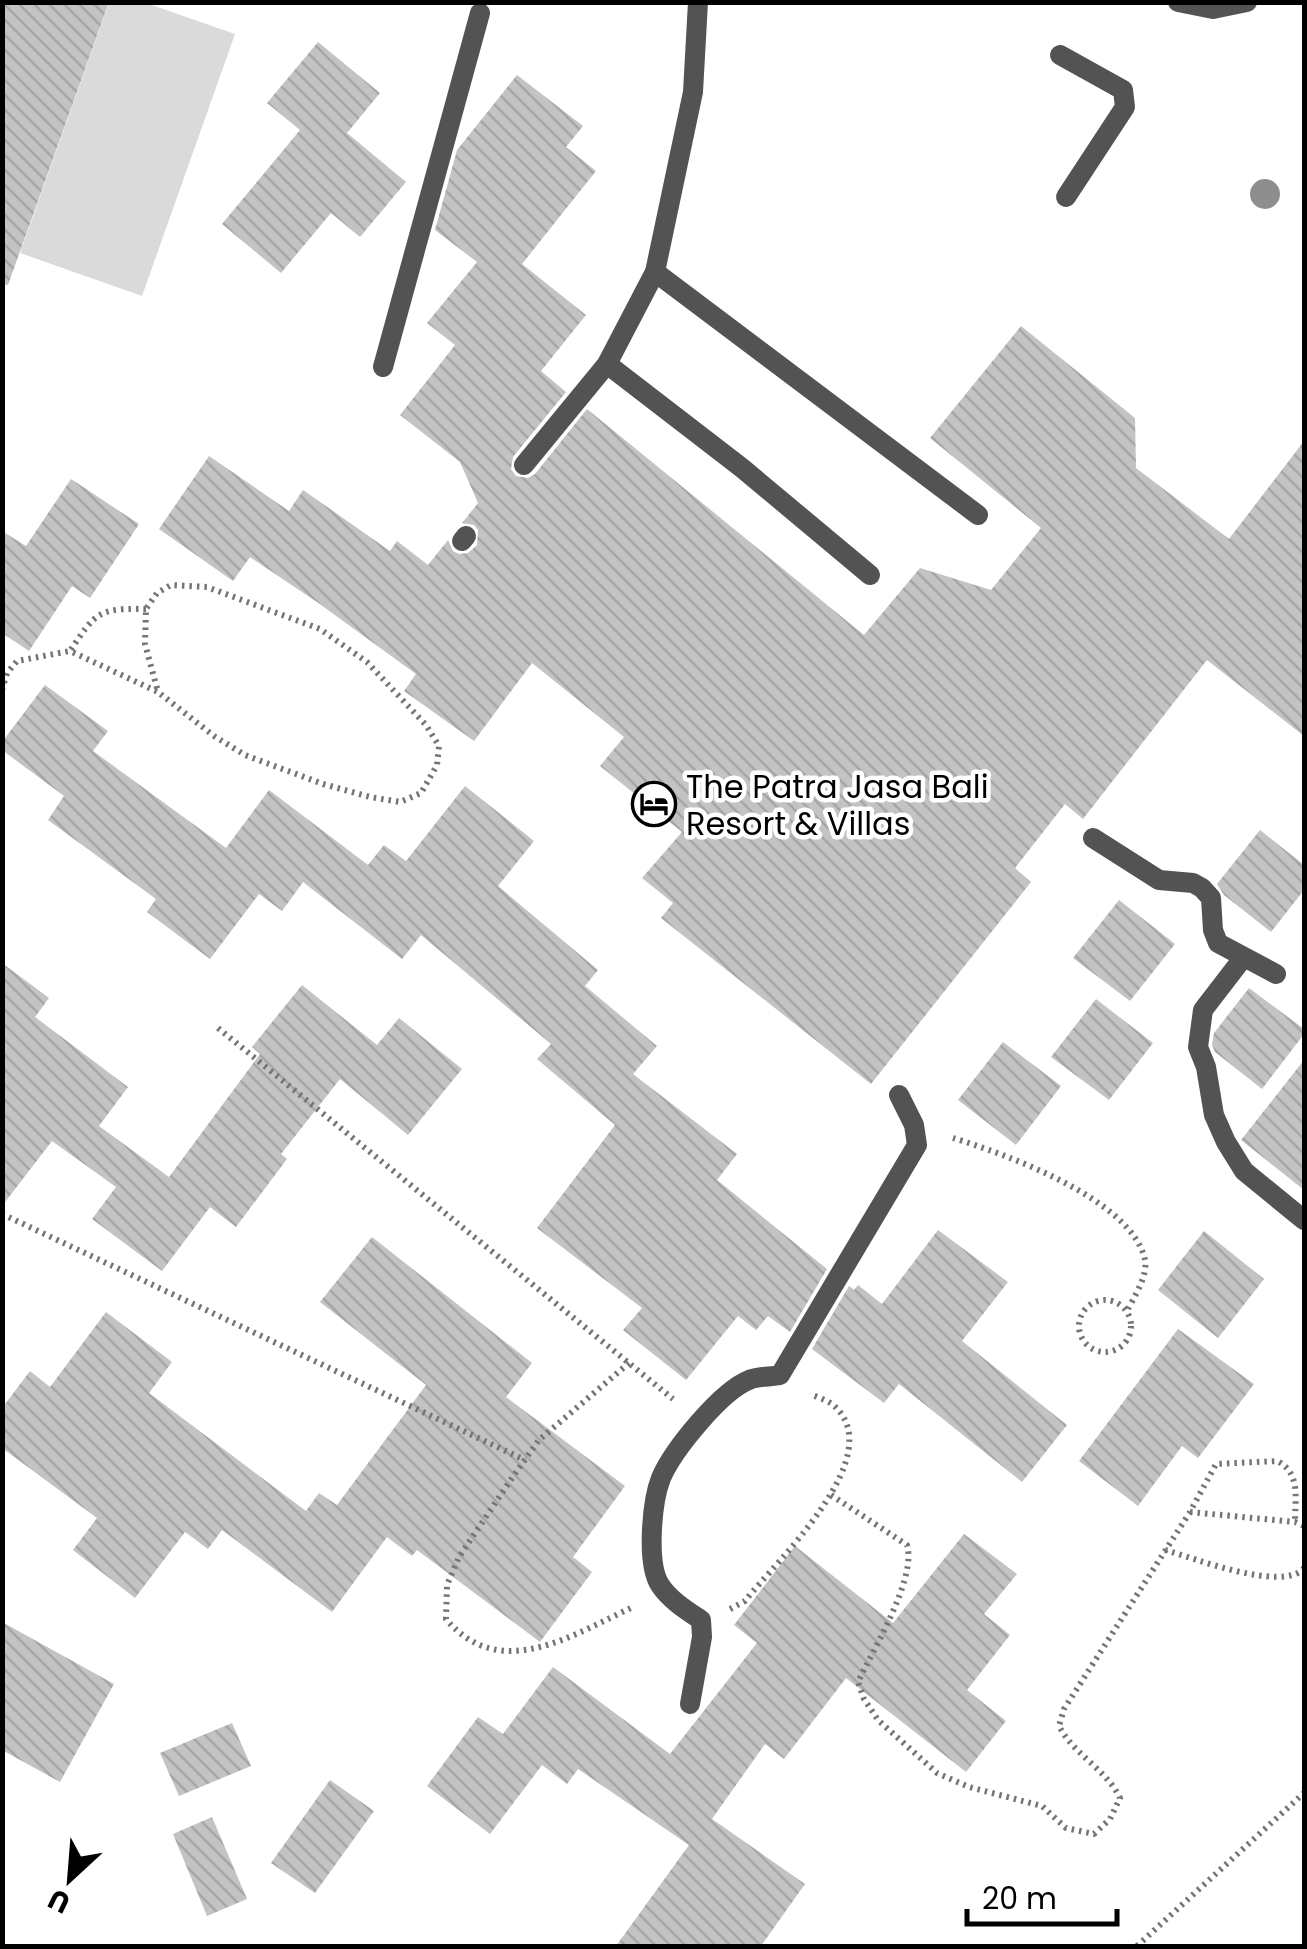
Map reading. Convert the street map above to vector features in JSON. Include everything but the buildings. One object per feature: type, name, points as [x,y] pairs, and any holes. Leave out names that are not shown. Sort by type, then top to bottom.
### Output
[{"type":"street","points":[[524,465],[607,364],[655,272],[693,92],[698,2]]},
{"type":"street","points":[[1178,2],[1214,8],[1247,2]]},
{"type":"street","points":[[382,368],[480,13]]},
{"type":"street","points":[[1060,55],[1123,90],[1125,106],[1066,198]]},
{"type":"street","points":[[655,272],[978,515]]},
{"type":"street","points":[[607,364],[742,468],[870,575]]},
{"type":"street","points":[[1093,838],[1159,880],[1194,883],[1202,888],[1211,898],[1218,943],[1276,974]]},
{"type":"street","points":[[1243,958],[1204,1010],[1198,1047],[1206,1067],[1214,1115],[1226,1142],[1244,1171],[1304,1220]]},
{"type":"street","points":[[690,1704],[702,1637],[701,1620],[658,1582],[651,1541],[660,1480],[682,1441],[748,1380],[780,1375],[917,1145],[914,1125],[898,1095]]},
{"type":"path","points":[[2,690],[17,662],[70,652],[158,692],[245,755],[323,784],[400,802],[420,794],[437,765],[439,746],[426,725],[368,662],[320,630],[207,587],[171,586],[157,593],[146,609],[145,644],[158,692]]},
{"type":"path","points":[[70,652],[86,628],[110,608],[146,609]]},
{"type":"path","points":[[218,1028],[700,1422]]},
{"type":"path","points":[[914,1125],[1014,1157],[1060,1180],[1116,1219],[1136,1241],[1146,1262],[1127,1311],[1129,1337],[1120,1347],[1107,1352],[1093,1350],[1082,1341],[1078,1328],[1081,1314],[1090,1304],[1102,1299],[1116,1302],[1127,1311]]},
{"type":"path","points":[[2,1214],[525,1460]]},
{"type":"path","points":[[629,1363],[539,1440],[459,1557],[447,1585],[446,1619],[457,1632],[490,1647],[536,1651],[666,1592]]},
{"type":"path","points":[[701,1620],[745,1601],[845,1473],[848,1427],[832,1405],[780,1375]]},
{"type":"path","points":[[831,1495],[907,1545],[911,1558],[858,1682],[878,1720],[937,1773],[970,1787],[1042,1806],[1066,1828],[1094,1834],[1110,1818],[1120,1798],[1112,1782],[1065,1737],[1059,1726],[1064,1709],[1190,1512],[1216,1464],[1277,1461],[1291,1470],[1295,1482],[1295,1522]]},
{"type":"path","points":[[1190,1512],[1304,1526]]},
{"type":"path","points":[[1165,1550],[1264,1577],[1284,1578],[1300,1574],[1304,1568]]},
{"type":"path","points":[[1137,1946],[1304,1793]]},
{"type":"shaded area","points":[[109,3],[146,3],[235,34],[142,296],[20,253]]},
{"type":"place","name":"The Patra Jasa Bali Resort & Villas","points":[[654,804]]}]
